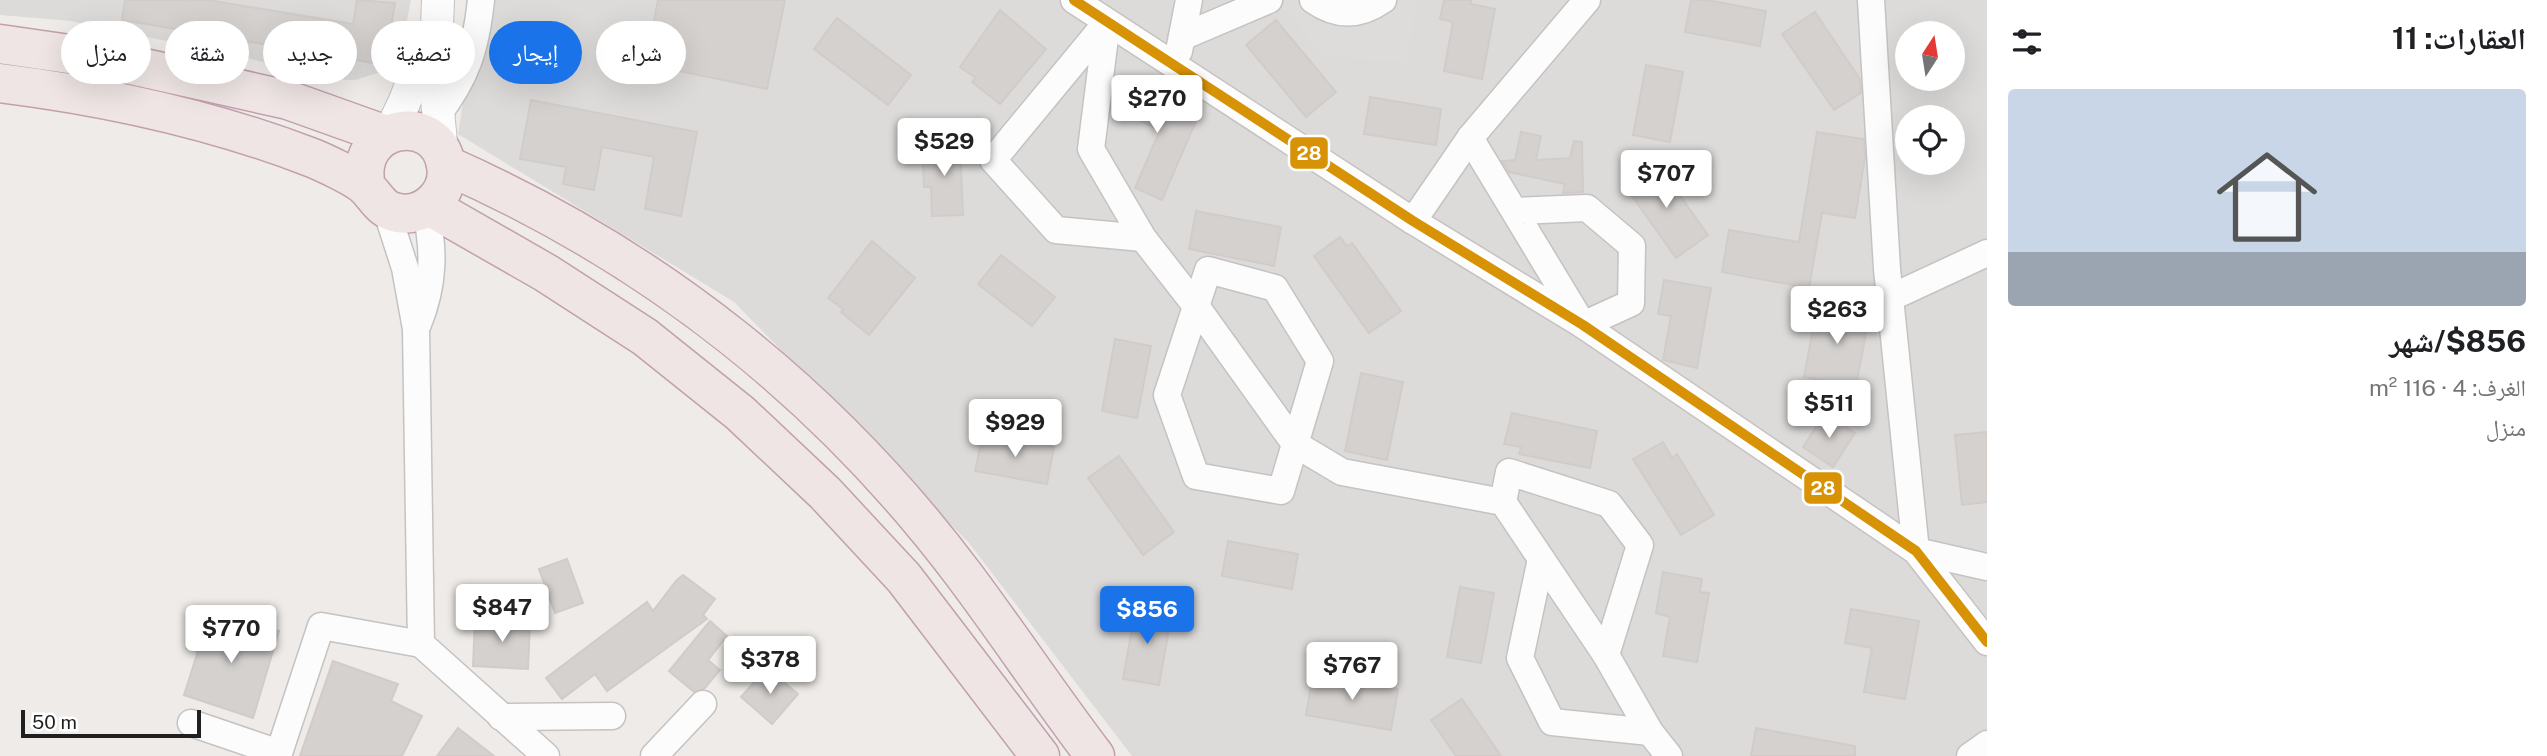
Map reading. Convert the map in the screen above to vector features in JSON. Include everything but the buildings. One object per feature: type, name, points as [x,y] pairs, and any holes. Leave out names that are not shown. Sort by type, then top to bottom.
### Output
[{"type":"highway","points":[[0,44],[104,59],[288,100],[387,134],[413,131],[425,135],[444,159],[571,225],[724,328],[800,392],[869,463],[963,574],[1094,756]]},
{"type":"highway","points":[[0,83],[115,101],[222,128],[312,158],[398,213],[412,213],[427,208],[443,188],[444,159]]},
{"type":"highway","points":[[376,198],[364,163],[376,142],[387,134]]},
{"type":"highway","points":[[427,208],[546,273],[645,337],[740,413],[825,493],[904,578],[1040,756]]},
{"type":"street","points":[[437,116],[468,68],[476,40],[481,0]]},
{"type":"street","points":[[1074,0],[1413,221],[1583,325],[1916,551],[1987,642]]},
{"type":"street","points":[[1176,66],[1189,0]]},
{"type":"street","points":[[1182,37],[1269,0]]},
{"type":"street","points":[[1313,0],[1339,13],[1357,13],[1383,0]]},
{"type":"street","points":[[1413,221],[1470,138],[1587,0]]},
{"type":"street","points":[[1871,0],[1890,298],[1916,551]]},
{"type":"street","points":[[437,3],[437,116],[444,159]]},
{"type":"street","points":[[387,134],[418,72],[437,3]]},
{"type":"street","points":[[1107,22],[993,160],[1056,230],[1143,238]]},
{"type":"street","points":[[1107,22],[1091,149],[1143,238],[1196,306],[1295,444],[1342,472],[1503,502]]},
{"type":"street","points":[[1470,138],[1583,325]]},
{"type":"street","points":[[376,198],[405,268],[416,329],[421,644]]},
{"type":"street","points":[[416,329],[427,300],[433,269],[427,208]]},
{"type":"street","points":[[1515,211],[1587,208],[1632,246],[1631,303],[1583,325]]},
{"type":"street","points":[[1890,298],[1987,253]]},
{"type":"street","points":[[1208,270],[1275,288],[1320,361],[1295,444],[1282,491],[1196,476],[1167,395],[1208,270]]},
{"type":"street","points":[[1606,655],[1640,545],[1609,504],[1509,472],[1503,502],[1606,655],[1650,732],[1669,756]]},
{"type":"street","points":[[1916,551],[1987,566]]},
{"type":"street","points":[[1541,559],[1520,658],[1552,722],[1650,732]]},
{"type":"street","points":[[191,723],[278,755],[321,626],[421,644],[546,756]]},
{"type":"street","points":[[654,756],[703,704]]},
{"type":"street","points":[[501,718],[612,716]]},
{"type":"street","points":[[1970,756],[1987,744]]},
{"type":"shaded area","points":[[0,0],[411,0],[407,21],[371,21],[371,75],[357,80],[357,21],[263,21],[263,62],[249,58],[249,21],[165,21],[165,41],[151,38],[151,21],[70,21],[0,15]]},
{"type":"shaded area","points":[[479,0],[1987,0],[1987,756],[1132,756],[969,543],[734,302],[458,134],[466,84],[475,84],[475,26]]},
{"type":"shaded area","points":[[1277,0],[1417,0],[1407,62],[1324,57]]},
{"type":"transit line","name":"28","points":[[1074,0],[1413,221],[1583,325],[1916,551],[1987,642]]}]
